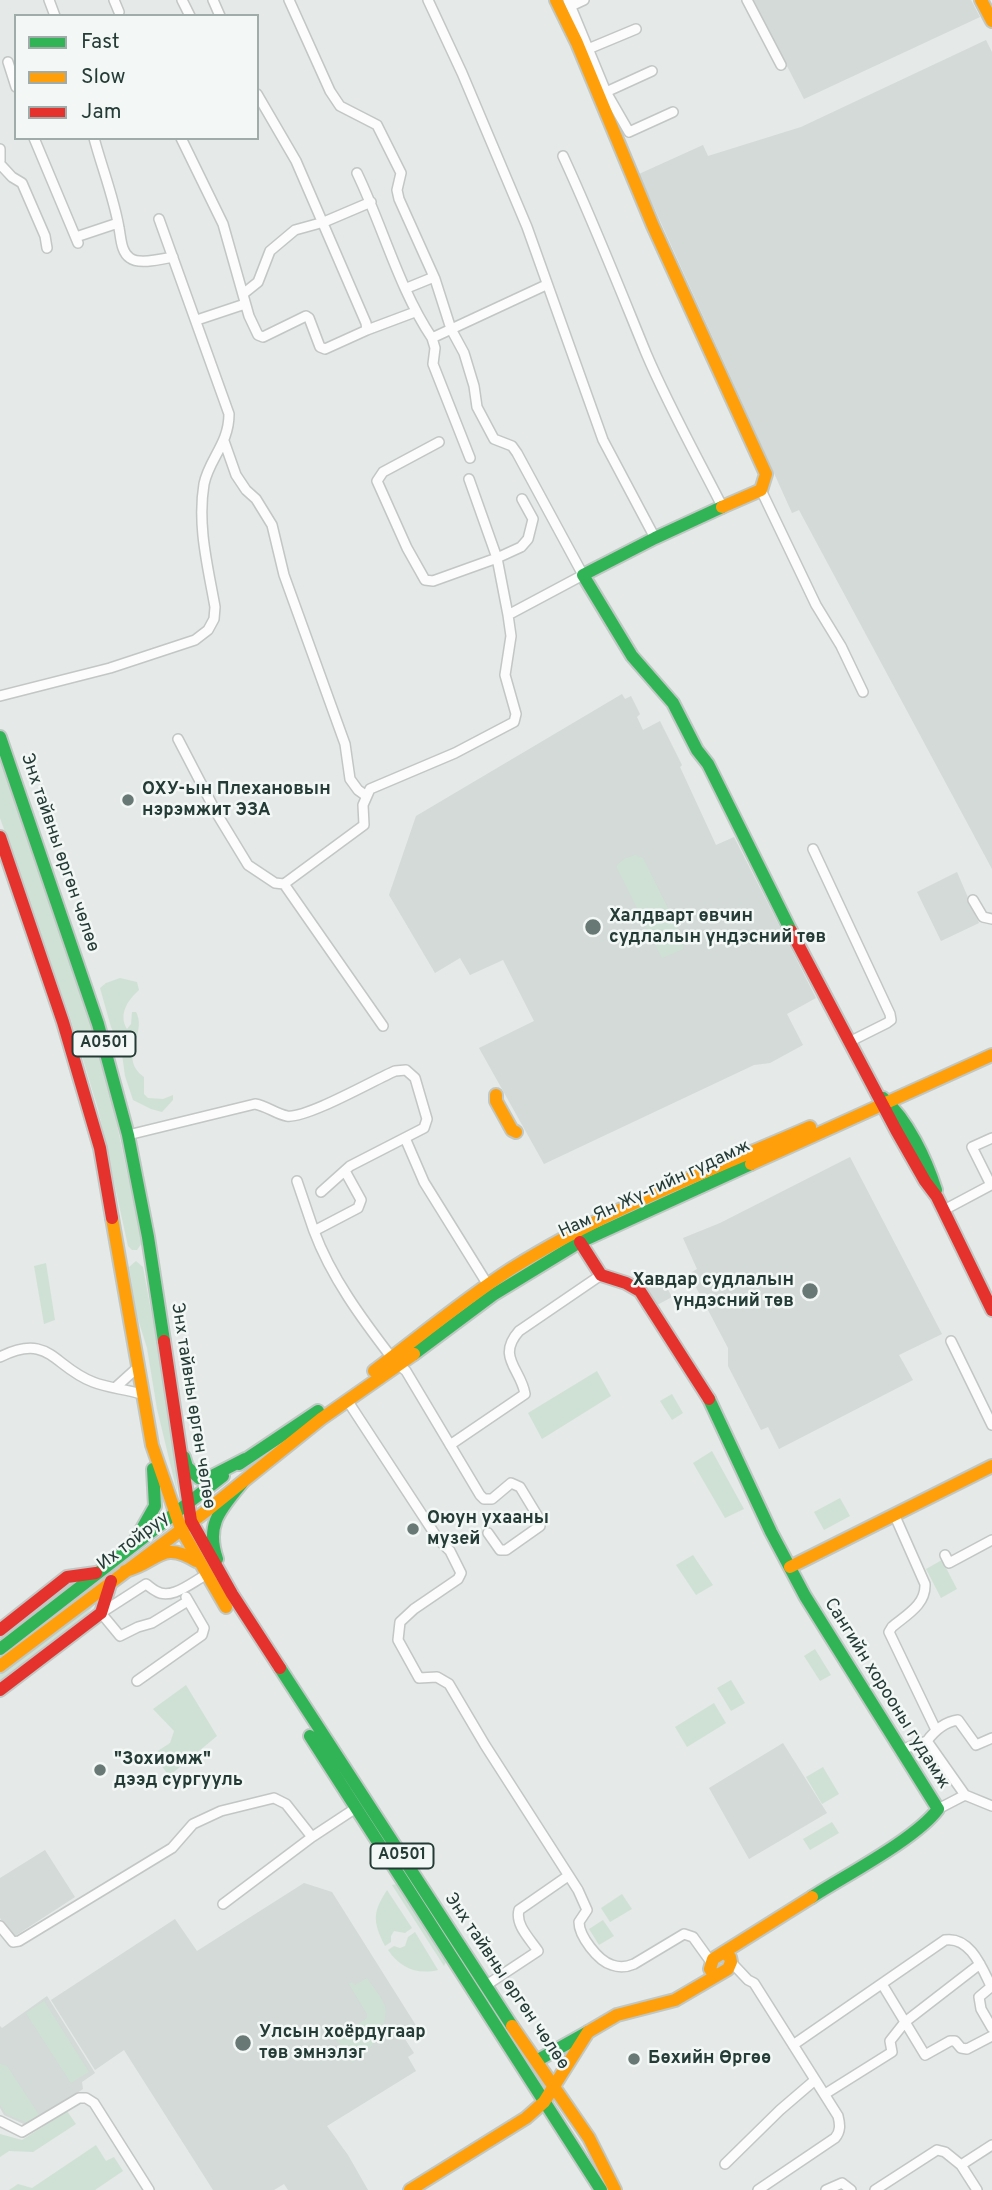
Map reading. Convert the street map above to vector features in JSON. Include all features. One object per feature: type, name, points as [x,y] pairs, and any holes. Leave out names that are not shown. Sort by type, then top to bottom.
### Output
[{"type":"main road","points":[[556,0],[577,43],[653,226],[763,464],[765,481],[761,490],[722,506],[583,575],[625,647],[649,679],[667,695],[682,718],[690,723],[708,755],[708,764],[761,875],[849,1042],[925,1181],[944,1210],[992,1310]]},
{"type":"main road","points":[[981,0],[992,21]]},
{"type":"main road","name":"Энх тайвны өргөн чөлөө","points":[[0,737],[98,1024],[128,1135],[148,1237],[180,1441],[187,1503],[186,1525],[202,1569],[601,2190]]},
{"type":"main road","name":"Энх тайвны өргөн чөлөө","points":[[0,836],[87,1098],[100,1148],[141,1394],[152,1445],[174,1513],[196,1533],[232,1594],[485,1986],[589,2138],[615,2190]]},
{"type":"main road","name":"Нам Ян Жү-гийн гудамж","points":[[321,1419],[340,1400],[396,1361],[493,1295],[580,1242],[883,1100],[992,1045]]},
{"type":"main road","name":"Нам Ян Жү-гийн гудамж","points":[[396,1361],[488,1285],[580,1231],[992,1055]]},
{"type":"main road","points":[[496,1095],[496,1101],[512,1130],[516,1132]]},
{"type":"main road","points":[[115,1235],[121,1247],[145,1262],[154,1274]]},
{"type":"main road","points":[[122,1276],[125,1266],[144,1248],[148,1237]]},
{"type":"main road","points":[[580,1242],[601,1275]]},
{"type":"main road","name":"Сангийн хорооны гудамж","points":[[601,1275],[633,1286],[647,1303],[713,1405],[771,1532],[805,1596],[938,1809],[930,1821],[905,1838],[728,1957],[711,1962]]},
{"type":"main road","points":[[180,1441],[187,1468],[200,1478],[208,1478],[245,1459],[340,1400]]},
{"type":"main road","name":"Их тойруу","points":[[0,1666],[242,1483],[321,1419]]},
{"type":"main road","points":[[134,1543],[155,1506],[152,1445]]},
{"type":"main road","name":"Их тойруу","points":[[0,1649],[245,1459]]},
{"type":"main road","points":[[790,1567],[992,1466]]},
{"type":"main road","points":[[232,1594],[215,1555],[211,1530],[221,1510],[242,1483]]},
{"type":"main road","points":[[125,1571],[137,1569],[169,1550],[177,1550],[202,1569]]},
{"type":"main road","points":[[0,1630],[66,1577],[96,1573]]},
{"type":"main road","points":[[0,1690],[100,1613],[111,1580]]},
{"type":"main road","name":"Сангийн хорооны гудамж","points":[[410,2190],[526,2118],[544,2102],[588,2032],[617,2015],[675,2000],[728,1969],[728,1957]]},
{"type":"main road","points":[[711,1962],[710,1969],[715,1975]]},
{"type":"main road","points":[[538,2060],[588,2032]]},
{"type":"street","points":[[114,0],[119,12]]},
{"type":"street","points":[[289,0],[330,91],[340,106],[376,125],[401,173],[397,190],[399,199],[464,353],[477,407],[494,439],[512,446],[517,453],[583,575],[508,615]]},
{"type":"street","points":[[428,0],[508,179],[603,440],[655,538]]},
{"type":"street","points":[[584,0],[569,3],[606,92],[629,132],[673,112]]},
{"type":"street","points":[[747,0],[781,65]]},
{"type":"street","points":[[588,49],[636,29]]},
{"type":"street","points":[[8,62],[14,81]]},
{"type":"street","points":[[606,92],[652,71]]},
{"type":"street","points":[[259,97],[296,161],[324,222],[367,330]]},
{"type":"street","points":[[35,140],[77,240],[118,223]]},
{"type":"street","points":[[95,140],[123,250],[128,257],[142,261],[173,257]]},
{"type":"street","points":[[182,140],[223,224],[244,299],[260,337],[306,316],[322,349],[325,349],[415,312]]},
{"type":"street","points":[[0,149],[0,162],[12,177],[22,183],[41,226],[47,248]]},
{"type":"street","points":[[563,156],[585,201],[647,354],[722,506]]},
{"type":"street","points":[[358,173],[415,312],[432,338],[435,348],[433,364],[470,458]]},
{"type":"street","points":[[197,320],[244,299],[258,282],[270,251],[295,230],[324,222],[372,202]]},
{"type":"street","points":[[0,696],[122,664],[195,640],[208,630],[214,619],[215,607],[201,521],[205,481],[224,441],[229,426],[229,414],[159,219]]},
{"type":"street","points":[[407,288],[434,277]]},
{"type":"street","points":[[432,338],[546,285]]},
{"type":"street","points":[[224,441],[236,475],[256,499],[272,525],[287,584],[345,744],[351,779],[365,796]]},
{"type":"street","points":[[439,442],[383,472],[377,479],[420,574],[429,581],[521,547],[528,539],[533,519],[522,499]]},
{"type":"street","points":[[178,739],[217,814],[248,865],[275,883],[285,884],[364,825],[365,796],[373,787],[455,753],[516,720],[516,711],[505,675],[511,636],[508,615],[496,558],[470,480]]},
{"type":"street","points":[[761,490],[816,605],[841,646],[863,692]]},
{"type":"street","points":[[813,849],[890,1014],[891,1020],[887,1023],[849,1042]]},
{"type":"street","points":[[285,884],[383,1026]]},
{"type":"street","points":[[973,900],[982,917],[992,919]]},
{"type":"street","points":[[128,1135],[255,1104],[265,1105],[286,1116],[294,1115],[331,1102],[395,1071],[406,1070],[415,1077],[427,1119],[424,1128],[363,1157],[321,1192]]},
{"type":"street","points":[[405,1138],[433,1196],[488,1285]]},
{"type":"street","points":[[944,1210],[992,1186],[972,1146],[992,1138]]},
{"type":"street","points":[[314,1231],[358,1208],[361,1200],[345,1171]]},
{"type":"street","points":[[297,1181],[323,1254],[372,1332],[406,1371],[484,1499],[492,1499],[511,1483],[520,1487],[540,1520],[540,1526],[506,1550],[500,1550],[488,1534]]},
{"type":"street","points":[[450,1445],[525,1394],[510,1358],[511,1340],[519,1331],[601,1275]]},
{"type":"street","points":[[951,1341],[992,1425]]},
{"type":"street","points":[[0,1357],[29,1346],[54,1357],[91,1382],[141,1394]]},
{"type":"street","points":[[116,1387],[137,1368]]},
{"type":"street","points":[[340,1400],[438,1539],[450,1551],[461,1573],[458,1579],[414,1609],[400,1622],[398,1640],[408,1663],[419,1678],[437,1677],[449,1685],[586,1903],[587,1910],[579,1922],[580,1931],[592,1949],[608,1965],[625,1967],[634,1964],[684,1934],[693,1937],[711,1962]]},
{"type":"street","points":[[894,1514],[925,1584],[925,1593],[923,1600],[889,1632],[936,1730]]},
{"type":"street","points":[[945,1555],[949,1563],[992,1540]]},
{"type":"street","points":[[188,1601],[152,1623],[120,1636],[100,1613],[146,1584],[158,1593],[182,1590],[202,1569]]},
{"type":"street","points":[[137,1681],[202,1635],[204,1628],[182,1590]]},
{"type":"street","points":[[900,1750],[927,1741],[936,1730],[958,1720],[976,1745],[992,1738]]},
{"type":"street","points":[[927,1741],[965,1795],[992,1806]]},
{"type":"street","points":[[938,1809],[965,1795]]},
{"type":"street","points":[[0,1926],[13,1942],[19,1941],[172,1847],[193,1824],[221,1811],[274,1798],[286,1804],[313,1838]]},
{"type":"street","points":[[223,1904],[356,1808]]},
{"type":"street","points":[[485,1986],[538,1951],[520,1924],[517,1917],[519,1910],[568,1876]]},
{"type":"street","points":[[793,2045],[945,1940],[952,1939],[967,1946],[991,1986],[979,1997],[978,2003],[992,2028]]},
{"type":"street","points":[[728,1957],[748,1980],[754,1983],[838,2116],[839,2133],[835,2138],[758,2190]]},
{"type":"street","points":[[825,2094],[892,2052],[890,2041],[905,2022],[980,1964]]},
{"type":"street","points":[[882,1984],[925,2055],[950,2041],[955,2041],[961,2048],[967,2049],[992,2036]]},
{"type":"street","points":[[724,2164],[780,2110],[816,2080]]},
{"type":"street","points":[[0,2121],[22,2132],[79,2098],[86,2098],[94,2103],[102,2114],[149,2190]]},
{"type":"street","points":[[961,2165],[992,2145]]},
{"type":"street","points":[[874,2190],[937,2150],[945,2151],[961,2165],[977,2190]]},
{"type":"street","points":[[826,2190],[842,2183],[851,2190]]},
{"type":"shaded area","points":[[753,0],[971,0],[980,17],[804,99]]},
{"type":"shaded area","points":[[986,40],[992,52],[992,869],[799,510],[792,513],[639,174],[703,145],[708,156],[801,127]]},
{"type":"shaded area","name":"Халдварт өвчин судлалын үндэсний төв","points":[[622,694],[625,699],[631,696],[640,714],[637,717],[643,730],[660,721],[716,845],[734,837],[816,998],[787,1014],[803,1045],[770,1063],[754,1065],[544,1164],[479,1048],[534,1021],[503,960],[470,975],[460,958],[435,973],[389,895],[416,816]]},
{"type":"shaded area","points":[[957,872],[979,923],[941,941],[917,892]]},
{"type":"shaded area","name":"Хавдар судлалын үндэсний төв","points":[[850,1157],[942,1334],[899,1355],[913,1380],[779,1449],[768,1427],[761,1430],[728,1366],[728,1348],[689,1274],[697,1269],[683,1238],[720,1223]]},
{"type":"shaded area","points":[[661,1277],[672,1297],[644,1312],[634,1293]]},
{"type":"shaded area","points":[[783,1743],[827,1813],[749,1859],[709,1788]]},
{"type":"shaded area","points":[[45,1850],[75,1897],[15,1936],[10,1935],[0,1918],[0,1878]]},
{"type":"shaded area","name":"Улсын хоёрдугаар төв эмнэлэг","points":[[304,1883],[332,1892],[417,2027],[403,2036],[414,2053],[408,2057],[416,2071],[327,2126],[368,2190],[288,2190],[284,2184],[274,2190],[213,2190],[124,2050],[95,2070],[51,2000],[175,1919],[197,1951]]},
{"type":"shaded area","points":[[47,1996],[95,2073],[82,2082],[83,2089],[28,2126],[4,2115],[0,2108],[0,2026],[2,2028]]},
{"type":"green space","points":[[0,761],[104,1063],[142,1243],[137,1250],[128,1246],[98,1109],[71,1020],[0,818]]},
{"type":"green space","points":[[635,855],[643,858],[684,941],[683,949],[662,958],[616,866]]},
{"type":"green space","points":[[120,978],[137,982],[139,990],[128,1003],[124,1023],[127,1029],[131,1024],[132,1012],[136,1012],[139,1029],[133,1062],[144,1077],[144,1094],[148,1098],[163,1099],[173,1095],[173,1100],[162,1112],[133,1100],[125,1076],[121,1047],[111,1027],[100,988]]},
{"type":"green space","points":[[136,1261],[143,1267],[174,1436],[177,1492],[157,1409],[147,1348],[137,1316],[129,1267]]},
{"type":"green space","points":[[46,1263],[55,1320],[44,1324],[34,1266]]},
{"type":"green space","points":[[597,1371],[611,1396],[542,1439],[528,1413]]},
{"type":"green space","points":[[672,1394],[683,1413],[672,1420],[660,1401]]},
{"type":"green space","points":[[712,1451],[744,1509],[725,1518],[693,1463]]},
{"type":"green space","points":[[840,1498],[850,1516],[824,1530],[814,1512]]},
{"type":"green space","points":[[693,1555],[713,1585],[696,1595],[676,1565]]},
{"type":"green space","points":[[942,1560],[957,1589],[941,1598],[926,1569]]},
{"type":"green space","points":[[100,1596],[86,1616],[0,1683],[0,1673]]},
{"type":"green space","points":[[815,1649],[831,1675],[820,1681],[804,1656]]},
{"type":"green space","points":[[731,1680],[745,1703],[731,1711],[717,1688]]},
{"type":"green space","points":[[186,1685],[217,1736],[169,1776],[153,1754],[170,1743],[174,1731],[153,1709]]},
{"type":"green space","points":[[714,1703],[726,1723],[687,1747],[675,1727]]},
{"type":"green space","points":[[823,1767],[839,1794],[822,1804],[806,1777]]},
{"type":"green space","points":[[832,1822],[839,1833],[810,1850],[803,1839]]},
{"type":"green space","points":[[397,1884],[446,1962],[444,1966],[392,1885]]},
{"type":"green space","points":[[387,1890],[412,1928],[405,1933],[394,1931],[391,1942],[385,1946],[376,1918]]},
{"type":"green space","points":[[622,1894],[632,1909],[610,1922],[601,1908]]},
{"type":"green space","points":[[603,1920],[614,1936],[599,1945],[589,1929]]},
{"type":"green space","points":[[415,1932],[438,1970],[423,1972],[410,1969],[388,1950],[394,1946],[405,1946],[408,1937]]},
{"type":"green space","points":[[367,1978],[385,2007],[384,2022],[371,2047],[352,2062],[336,2039],[367,2018],[349,1984],[352,1982],[355,1985]]},
{"type":"green space","points":[[44,2001],[89,2072],[71,2083],[26,2013]]},
{"type":"green space","points":[[0,2064],[7,2066],[39,2115],[28,2123],[6,2114],[0,2105]]},
{"type":"green space","points":[[67,2111],[76,2124],[33,2152],[9,2151],[0,2157],[0,2134],[22,2140]]},
{"type":"green space","points":[[96,2145],[106,2161],[114,2157],[123,2171],[95,2190],[9,2190],[18,2184],[32,2188]]},
{"type":"traffic: fast","points":[[722,507],[583,575],[632,656],[673,703],[697,750],[708,764],[791,931]]},
{"type":"traffic: fast","points":[[0,737],[98,1024],[128,1135],[148,1237],[164,1341]]},
{"type":"traffic: fast","points":[[883,1098],[900,1117],[915,1141],[936,1190]]},
{"type":"traffic: fast","points":[[414,1354],[493,1295],[580,1242],[751,1164]]},
{"type":"traffic: fast","points":[[709,1399],[771,1532],[805,1596],[938,1809],[914,1832],[880,1856],[812,1897]]},
{"type":"traffic: fast","points":[[239,1464],[318,1411]]},
{"type":"traffic: fast","points":[[184,1457],[187,1467],[199,1478],[208,1478],[245,1459]]},
{"type":"traffic: fast","points":[[134,1543],[155,1506],[153,1469]]},
{"type":"traffic: fast","points":[[0,1649],[223,1476]]},
{"type":"traffic: fast","points":[[217,1559],[214,1526],[222,1509],[242,1483]]},
{"type":"traffic: fast","points":[[280,1668],[512,2026]]},
{"type":"traffic: fast","points":[[310,1736],[601,2190]]},
{"type":"traffic: fast","points":[[538,2060],[588,2032]]},
{"type":"traffic: slow","points":[[556,0],[577,43],[653,226],[766,474],[761,490],[722,507]]},
{"type":"traffic: slow","points":[[981,0],[992,21]]},
{"type":"traffic: slow","points":[[751,1164],[992,1055]]},
{"type":"traffic: slow","points":[[496,1095],[496,1101],[512,1130],[516,1132]]},
{"type":"traffic: slow","points":[[374,1371],[476,1293],[547,1248],[658,1192],[810,1127]]},
{"type":"traffic: slow","points":[[112,1218],[152,1445],[181,1529],[226,1607]]},
{"type":"traffic: slow","points":[[0,1666],[205,1512],[321,1419],[414,1354]]},
{"type":"traffic: slow","points":[[790,1567],[992,1466]]},
{"type":"traffic: slow","points":[[125,1571],[167,1552],[175,1552],[196,1561]]},
{"type":"traffic: slow","points":[[714,1975],[710,1969],[713,1959],[812,1897]]},
{"type":"traffic: slow","points":[[410,2190],[526,2118],[544,2102],[588,2032],[617,2015],[675,2000],[728,1969],[730,1957],[724,1953]]},
{"type":"traffic: slow","points":[[512,2026],[589,2138],[615,2190]]},
{"type":"traffic: jam","points":[[0,837],[63,1022],[100,1148],[112,1218]]},
{"type":"traffic: jam","points":[[791,931],[896,1130],[937,1197],[992,1310]]},
{"type":"traffic: jam","points":[[580,1242],[601,1275],[640,1291],[709,1399]]},
{"type":"traffic: jam","points":[[164,1341],[191,1521],[232,1594],[280,1668]]},
{"type":"traffic: jam","points":[[0,1630],[67,1577],[96,1573]]},
{"type":"traffic: jam","points":[[0,1690],[101,1613],[111,1581]]},
{"type":"place","name":"ОХУ-ын Плехановын нэрэмжит ЭЗА","points":[[128,800]]},
{"type":"place","name":"Халдварт өвчин судлалын үндэсний төв","points":[[593,927]]},
{"type":"place","name":"Хавдар судлалын үндэсний төв","points":[[810,1291]]},
{"type":"place","name":"Оюун ухааны музей","points":[[413,1529]]},
{"type":"place","name":"\"Зохиомж\" дээд сургууль","points":[[100,1770]]},
{"type":"place","name":"Улсын хоёрдугаар төв эмнэлэг","points":[[243,2043]]},
{"type":"place","name":"Бөхийн Өргөө","points":[[634,2059]]}]
